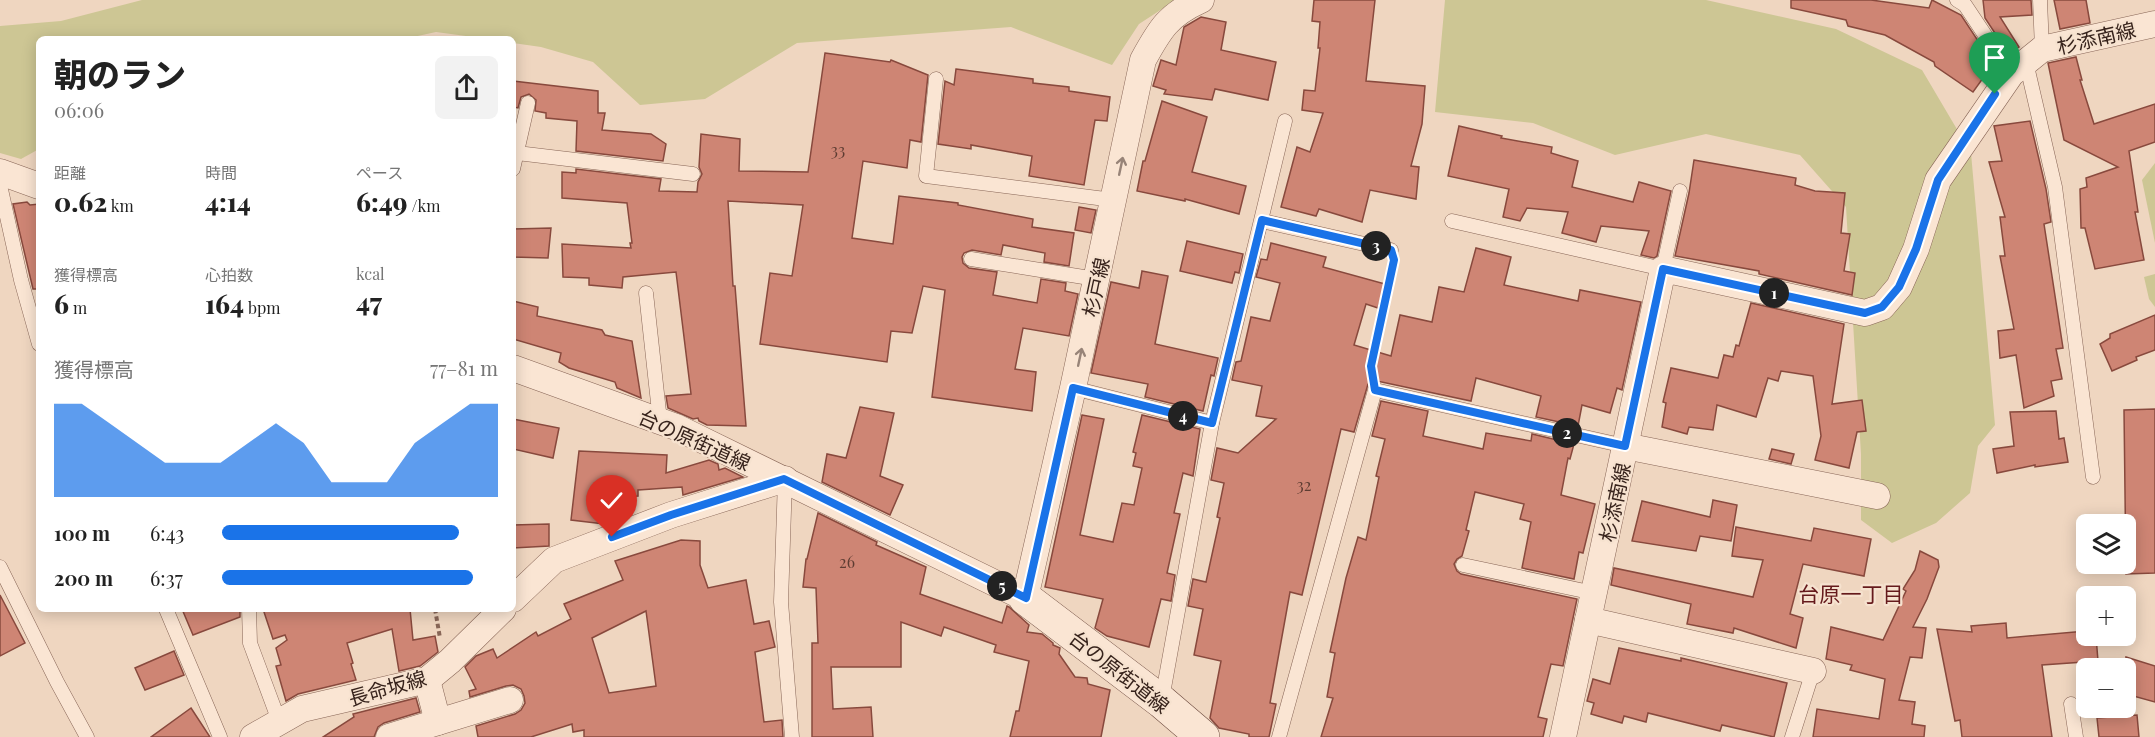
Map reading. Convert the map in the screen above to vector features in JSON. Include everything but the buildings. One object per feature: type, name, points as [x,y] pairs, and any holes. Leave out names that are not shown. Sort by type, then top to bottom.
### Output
[{"type":"street","name":"杉戸線","points":[[1026,598],[1143,60],[1158,33],[1173,17],[1180,10],[1201,0]]},
{"type":"street","name":"杉添南線","points":[[2026,61],[2155,24]]},
{"type":"street","points":[[1663,269],[1865,313],[1882,307],[1899,287],[1916,249],[1938,180],[1995,94],[2026,61]]},
{"type":"street","points":[[0,172],[36,185]]},
{"type":"street","name":"杉添南線","points":[[1563,737],[1663,269]]},
{"type":"street","name":"台の原街道線","points":[[516,369],[660,421],[1026,598],[1162,702],[1203,737]]},
{"type":"street","points":[[1625,446],[1877,496]]},
{"type":"street","points":[[516,596],[554,560],[671,515],[784,479]]},
{"type":"street","name":"長命坂線","points":[[253,737],[302,709],[427,680],[500,612]]},
{"type":"street","points":[[1588,620],[1813,671]]},
{"type":"street","points":[[427,680],[438,722]]},
{"type":"street","points":[[389,737],[510,700]]},
{"type":"lane","points":[[1957,0],[2026,61]]},
{"type":"lane","points":[[2040,0],[2026,61],[2055,187],[2093,477]]},
{"type":"lane","points":[[936,79],[926,176],[1113,200]]},
{"type":"lane","points":[[516,157],[528,104]]},
{"type":"lane","points":[[1162,702],[1212,423],[1285,121]]},
{"type":"lane","points":[[517,153],[693,174]]},
{"type":"lane","points":[[0,185],[21,280],[36,333]]},
{"type":"lane","points":[[1452,221],[1663,269],[1680,191]]},
{"type":"lane","points":[[1262,220],[1391,250]]},
{"type":"lane","points":[[971,259],[1096,279]]},
{"type":"lane","points":[[646,293],[660,421]]},
{"type":"lane","points":[[1073,388],[1212,423]]},
{"type":"lane","points":[[1279,737],[1375,390],[1625,446]]},
{"type":"lane","points":[[784,479],[781,603],[792,737]]},
{"type":"lane","points":[[1463,565],[1594,593]]},
{"type":"lane","points":[[0,567],[87,737]]},
{"type":"lane","points":[[167,612],[220,737]]},
{"type":"lane","points":[[249,612],[250,643],[279,721]]},
{"type":"lane","points":[[1792,737],[1813,671]]},
{"type":"lane","points":[[2071,704],[2076,737]]},
{"type":"path","points":[[1375,390],[1371,366],[1394,260],[1391,250]]},
{"type":"shaded area","points":[[142,0],[1176,0],[1139,24],[1112,65],[1011,27],[797,43],[705,99],[640,105],[593,62],[541,47],[516,43],[516,36],[466,36],[436,32],[418,36],[36,36],[36,151],[21,159],[0,153],[0,26],[61,21]]},
{"type":"shaded area","points":[[1445,0],[1706,0],[1836,29],[1922,70],[1971,153],[1995,425],[1978,446],[1970,493],[1936,523],[1892,543],[1861,520],[1861,454],[1846,207],[1800,155],[1706,134],[1615,155],[1533,123],[1435,112]]},
{"type":"shaded area","points":[[2155,163],[2155,243],[2142,180]]},
{"type":"shaded area","points":[[2155,274],[2155,307],[2149,299],[2144,277]]},
{"type":"district","name":"台原一丁目","points":[[1851,593]]},
{"type":"route","points":[[612,537],[671,515],[784,479],[1026,598],[1073,388],[1212,423],[1262,220],[1391,250],[1394,260],[1371,366],[1375,390],[1625,446],[1663,269],[1865,313],[1882,307],[1899,287],[1916,249],[1938,180],[1995,94]]}]
